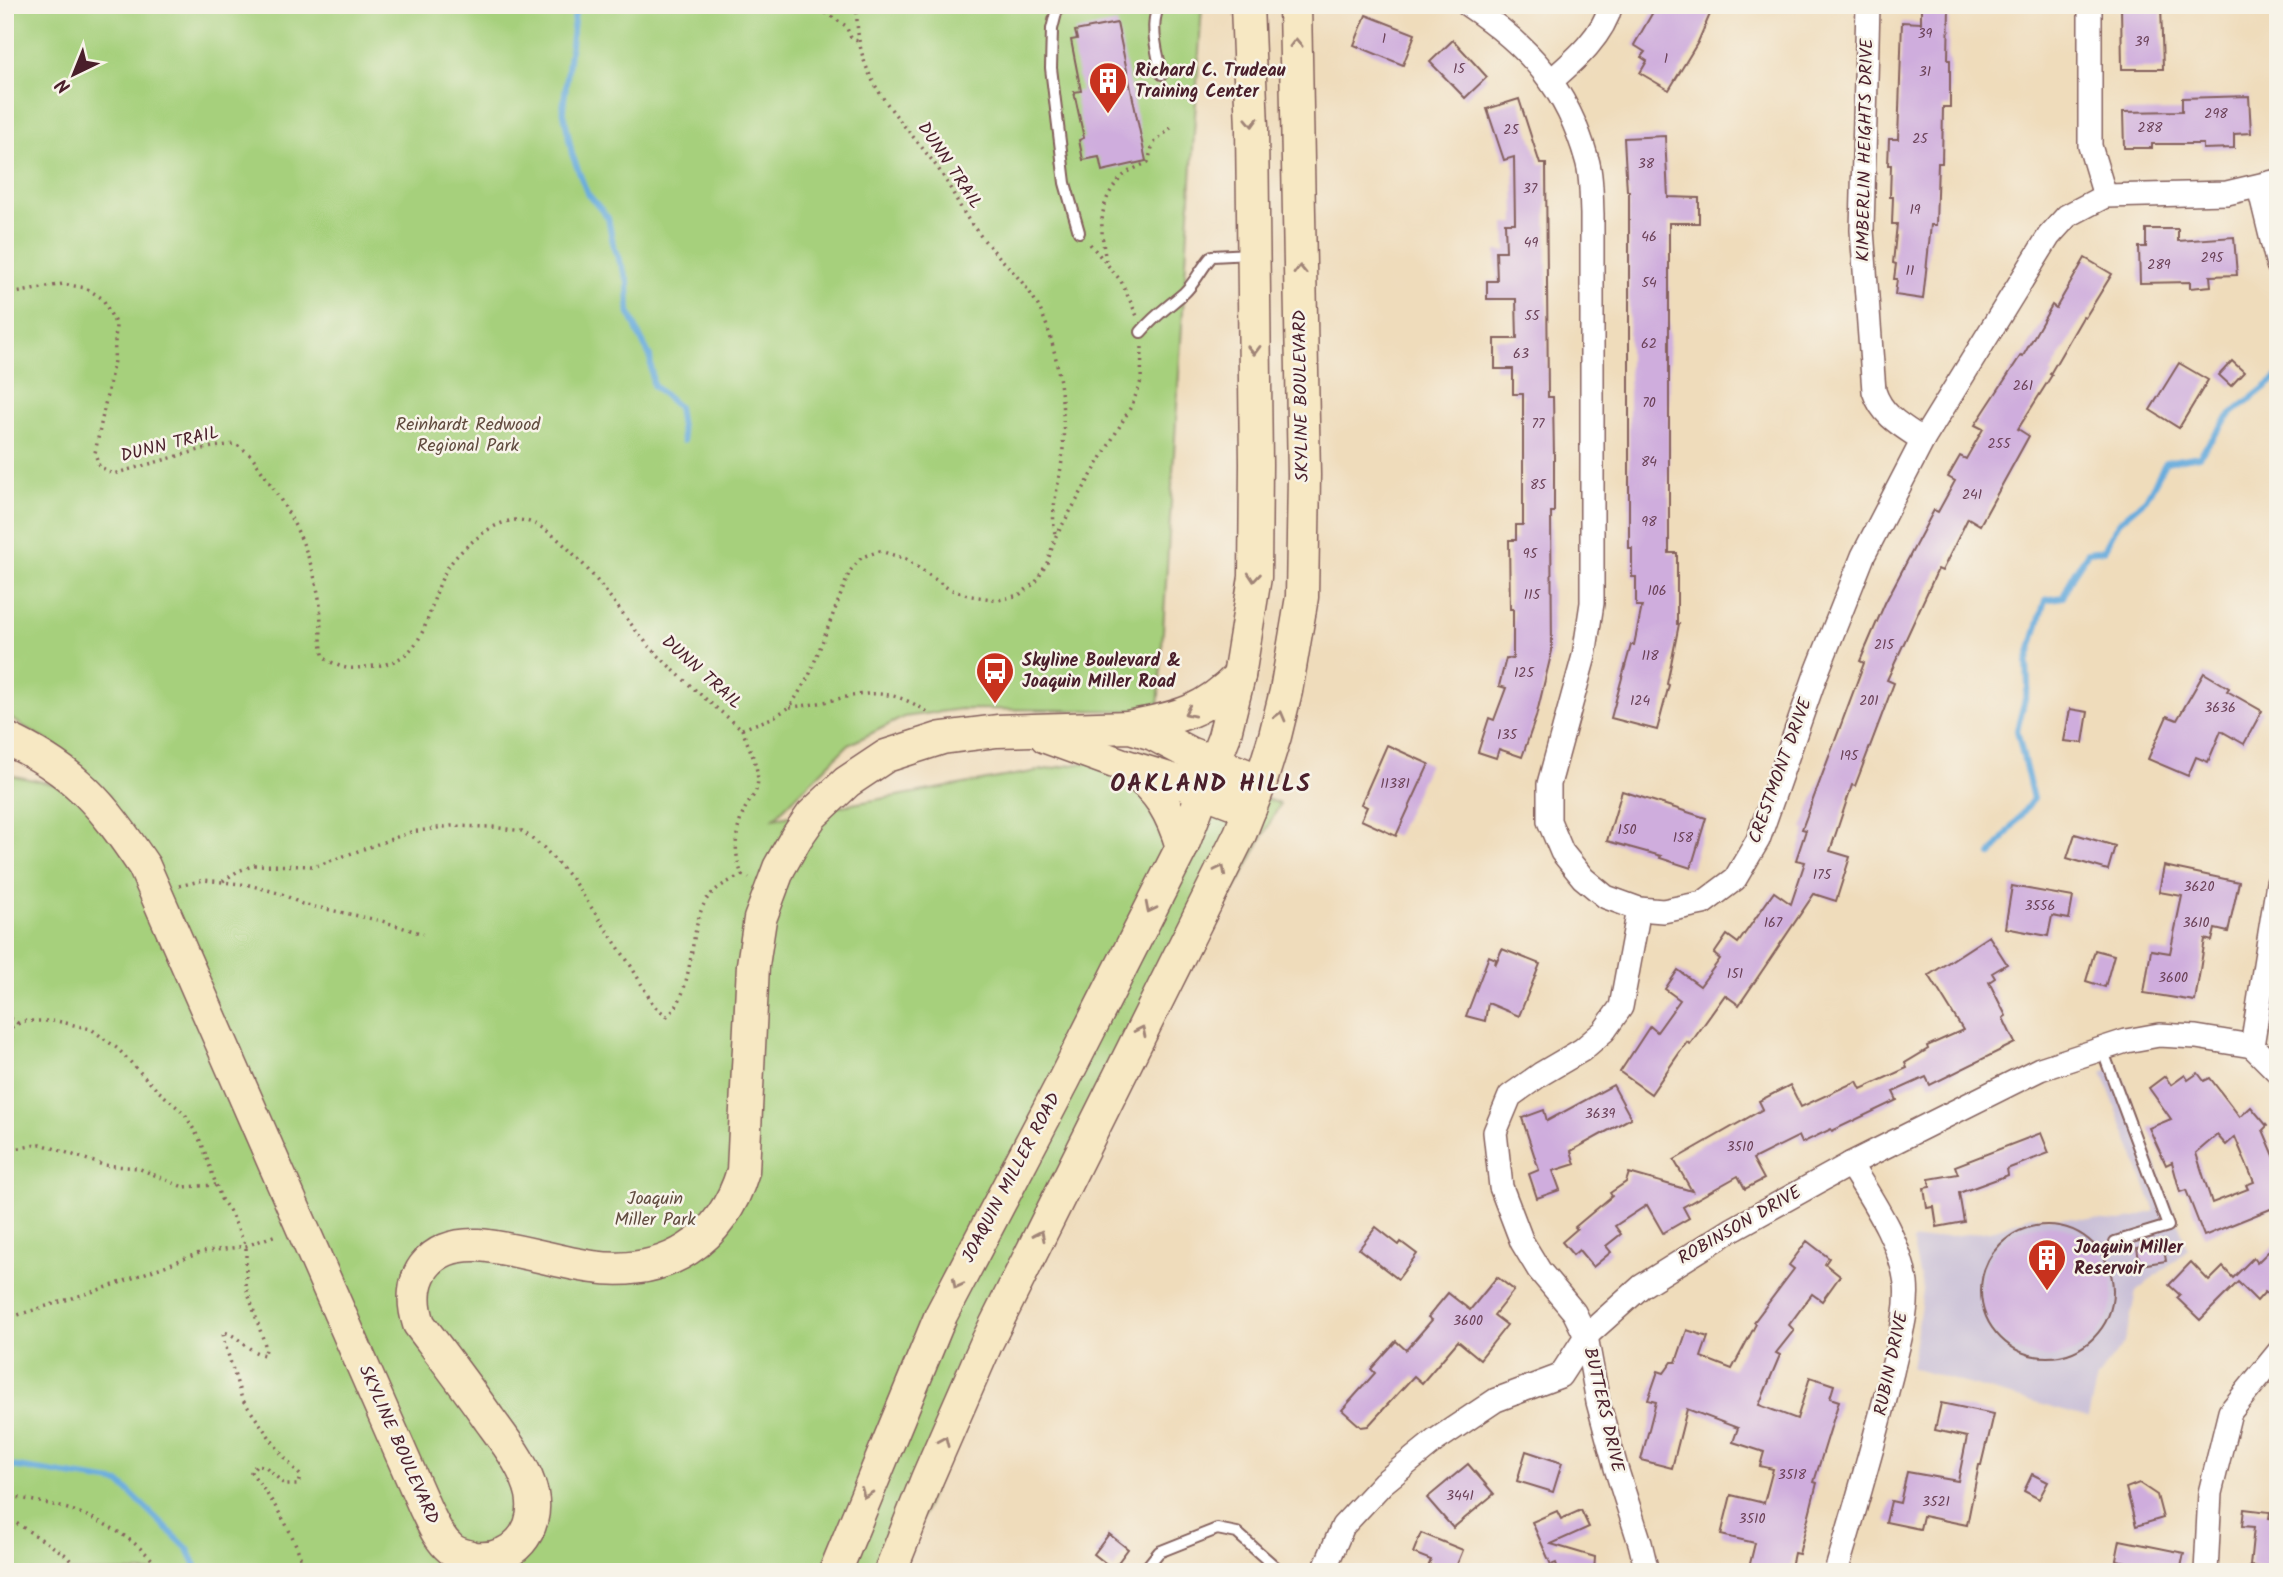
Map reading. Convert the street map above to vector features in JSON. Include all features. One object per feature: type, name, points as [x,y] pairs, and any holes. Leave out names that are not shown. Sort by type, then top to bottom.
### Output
[{"type":"main road","points":[[1210,778],[1224,737],[1239,676],[1255,577],[1252,128],[1247,5]]},
{"type":"main road","name":"SKYLINE BOULEVARD","points":[[1028,731],[1120,764],[1210,778],[1255,795],[1286,691],[1301,597],[1304,475],[1295,5]]},
{"type":"main road","points":[[1130,727],[1197,710],[1239,676]]},
{"type":"main road","name":"SKYLINE BOULEVARD","points":[[5,738],[51,761],[87,791],[109,815],[137,855],[159,896],[439,1536],[452,1550],[468,1557],[487,1559],[503,1556],[515,1548],[531,1524],[531,1493],[524,1473],[508,1445],[419,1324],[414,1308],[416,1281],[428,1260],[455,1247],[479,1245],[591,1267],[625,1268],[657,1263],[680,1255],[714,1229],[738,1189],[743,1171],[752,965],[761,919],[779,868],[812,814],[839,789],[886,756],[942,738],[998,731],[1130,727],[1153,734],[1210,778]]},
{"type":"main road","points":[[1120,764],[1153,789],[1164,803],[1182,847]]},
{"type":"main road","name":"JOAQUIN MILLER ROAD","points":[[835,1572],[941,1315],[1182,847],[1210,778]]},
{"type":"main road","points":[[890,1572],[986,1344],[1240,834],[1255,795]]},
{"type":"street","name":"CRESTMONT DRIVE","points":[[1468,5],[1506,33],[1552,80],[1570,112],[1588,162],[1592,214],[1592,589],[1584,656],[1549,784],[1549,821],[1562,852],[1583,878],[1606,897],[1639,909],[1663,911],[1703,903],[1735,879],[1758,840],[1815,677],[1863,556],[1923,440],[2049,236],[2067,216],[2105,196],[2227,193],[2268,184]]},
{"type":"street","points":[[1552,80],[1581,55],[1608,17],[1611,5]]},
{"type":"street","name":"KIMBERLIN HEIGHTS DRIVE","points":[[1868,5],[1862,230],[1874,391],[1884,412],[1923,440]]},
{"type":"street","points":[[2090,5],[2090,146],[2105,196]]},
{"type":"street","points":[[2268,184],[2278,265]]},
{"type":"street","points":[[2278,883],[2252,1046],[2278,1072]]},
{"type":"street","name":"BUTTERS DRIVE","points":[[1639,909],[1621,1007],[1604,1031],[1582,1050],[1541,1073],[1510,1096],[1496,1132],[1501,1187],[1522,1242],[1539,1270],[1574,1312],[1586,1336],[1598,1402],[1647,1572]]},
{"type":"street","name":"ROBINSON DRIVE","points":[[1323,1572],[1343,1526],[1383,1483],[1436,1440],[1496,1400],[1560,1376],[1586,1336],[1642,1286],[1686,1257],[1850,1164],[2040,1069],[2126,1041],[2159,1035],[2196,1037],[2252,1046]]},
{"type":"street","name":"RUBIN DRIVE","points":[[1836,1572],[1861,1490],[1903,1324],[1906,1284],[1894,1242],[1850,1164]]},
{"type":"street","points":[[2206,1572],[2210,1493],[2230,1412],[2278,1353]]},
{"type":"lane","points":[[1058,5],[1052,29],[1051,68],[1065,183],[1079,232]]},
{"type":"lane","points":[[1159,5],[1155,14],[1155,41],[1162,74]]},
{"type":"lane","points":[[1141,332],[1158,313],[1186,291],[1212,256],[1253,254]]},
{"type":"lane","points":[[2102,1049],[2168,1226],[2115,1242]]},
{"type":"lane","points":[[1143,1572],[1159,1552],[1217,1529],[1237,1533],[1281,1572]]},
{"type":"path","points":[[814,5],[840,20],[851,38],[857,41]]},
{"type":"path","name":"DUNN TRAIL","points":[[857,5],[857,41],[867,72],[878,91],[937,168],[973,226],[1029,290],[1046,322],[1063,411],[1062,463],[1052,517],[1056,536]]},
{"type":"path","name":"DUNN TRAIL","points":[[1107,261],[1100,230],[1102,212],[1109,196],[1124,175],[1148,162],[1153,144],[1173,126]]},
{"type":"path","name":"DUNN TRAIL","points":[[790,707],[809,676],[850,571],[862,557],[880,551],[906,559],[950,589],[971,596],[999,600],[1019,595],[1036,582],[1047,563],[1056,536],[1132,405],[1141,381],[1143,340],[1131,301],[1107,261],[1079,232]]},
{"type":"path","name":"DUNN TRAIL","points":[[5,295],[63,284],[86,288],[103,299],[116,325],[114,361],[95,453],[99,466],[113,474],[207,448],[235,444],[253,455],[291,513],[311,558],[320,602],[319,641],[324,658],[344,669],[385,665],[409,651],[423,632],[448,568],[469,543],[492,527],[517,520],[541,527],[570,550],[651,648],[742,729],[772,718],[790,707],[856,694],[882,694],[909,700],[933,716],[942,738]]},
{"type":"path","points":[[742,729],[758,772],[757,789],[744,811],[735,837],[736,858],[743,875],[772,887]]},
{"type":"path","points":[[223,881],[255,865],[316,866],[411,832],[451,826],[522,831],[544,848],[572,879],[624,954],[654,1006],[667,1016],[675,1010],[683,990],[704,903],[720,886],[743,875]]},
{"type":"path","points":[[159,896],[183,884],[204,880],[249,884],[282,894],[302,904],[382,921],[423,934]]},
{"type":"path","points":[[5,1014],[19,1024]]},
{"type":"path","points":[[5,1030],[25,1021],[57,1021],[91,1029],[118,1049],[156,1089],[185,1114],[202,1144],[215,1185],[246,1246],[246,1287],[266,1348],[265,1355],[256,1354],[232,1334],[223,1332],[224,1341],[242,1399],[300,1475],[298,1485],[285,1485],[265,1466],[256,1465],[251,1472],[289,1530],[302,1556],[303,1572]]},
{"type":"path","points":[[5,1151],[41,1144],[103,1165],[138,1168],[183,1187],[215,1185]]},
{"type":"path","points":[[5,1319],[111,1286],[202,1252],[246,1246],[278,1234],[309,1242]]},
{"type":"path","points":[[5,1494],[56,1506],[111,1528],[136,1545],[162,1572]]},
{"type":"path","points":[[5,1516],[66,1555],[80,1572]]},
{"type":"shaded area","points":[[2118,1065],[2188,1249],[2136,1292],[2125,1342],[2097,1378],[2088,1418],[1911,1368],[1923,1291],[1912,1241],[1990,1231],[2031,1216],[2122,1221],[2155,1211],[2102,1072]]},
{"type":"green space","points":[[5,5],[1202,5],[1158,711],[961,709],[904,717],[848,745],[774,818],[1144,752],[1280,804],[1108,1114],[965,1410],[900,1572],[5,1572],[5,774],[109,796],[51,743],[5,715]]},
{"type":"building","points":[[1657,5],[1714,5],[1698,42],[1669,90],[1640,73],[1647,61],[1641,57],[1645,52],[1634,45]]},
{"type":"building","points":[[1921,5],[1949,5],[1950,60],[1950,107],[1943,107],[1942,163],[1938,163],[1936,225],[1931,225],[1923,299],[1895,295],[1897,279],[1894,279],[1896,264],[1893,263],[1897,224],[1892,224],[1891,165],[1888,165],[1889,139],[1898,139],[1902,22],[1921,23]]},
{"type":"building","points":[[2121,5],[2161,5],[2163,69],[2122,69]]},
{"type":"building","points":[[1366,15],[1415,34],[1403,65],[1354,45]]},
{"type":"building","name":"Richard C. Trudeau Training Center","points":[[1117,23],[1146,161],[1102,171],[1099,157],[1083,160],[1079,140],[1084,138],[1074,92],[1081,91],[1071,40],[1077,39],[1075,31]]},
{"type":"building","points":[[1453,40],[1487,77],[1465,98],[1430,62]]},
{"type":"building","points":[[2249,96],[2251,133],[2234,134],[2234,148],[2203,149],[2203,144],[2152,144],[2152,148],[2124,148],[2123,112],[2182,111],[2182,98]]},
{"type":"building","points":[[1519,99],[1540,164],[1546,164],[1548,397],[1553,397],[1554,457],[1554,512],[1551,512],[1552,651],[1536,717],[1522,757],[1499,749],[1496,758],[1478,752],[1489,718],[1494,720],[1506,688],[1499,686],[1506,658],[1513,659],[1509,540],[1516,540],[1516,525],[1523,525],[1523,394],[1513,394],[1513,369],[1495,369],[1495,339],[1517,339],[1516,299],[1487,299],[1487,281],[1497,281],[1496,251],[1506,251],[1505,223],[1515,223],[1514,157],[1504,160],[1487,109]]},
{"type":"building","points":[[1665,136],[1668,197],[1699,198],[1699,223],[1669,223],[1669,553],[1677,553],[1679,624],[1667,684],[1669,685],[1657,730],[1611,718],[1631,645],[1634,645],[1642,606],[1636,606],[1636,577],[1632,577],[1632,548],[1629,548],[1629,191],[1624,138]]},
{"type":"building","points":[[2146,229],[2178,229],[2178,241],[2234,237],[2237,275],[2210,276],[2211,286],[2190,288],[2190,282],[2140,283],[2139,247],[2146,247]]},
{"type":"building","points":[[2085,258],[2112,274],[2085,318],[2083,317],[2050,374],[2052,375],[2018,429],[2029,436],[1980,525],[1968,518],[1942,571],[1938,569],[1887,680],[1894,683],[1855,786],[1852,785],[1830,851],[1850,857],[1836,901],[1814,894],[1739,1005],[1725,995],[1690,1044],[1687,1042],[1651,1094],[1620,1072],[1650,1026],[1657,1032],[1680,1000],[1665,989],[1678,970],[1700,986],[1720,959],[1714,954],[1727,935],[1738,943],[1774,892],[1791,904],[1805,862],[1796,860],[1806,830],[1802,829],[1864,663],[1860,661],[1885,603],[1934,510],[1938,512],[1955,481],[1948,477],[1960,456],[1966,459],[1983,429],[1975,425],[2021,355],[2023,356],[2052,305],[2056,308]]},
{"type":"building","points":[[2232,361],[2244,372],[2231,386],[2219,375]]},
{"type":"building","points":[[2179,363],[2208,380],[2179,428],[2150,410]]},
{"type":"building","points":[[2204,673],[2229,688],[2227,691],[2262,711],[2244,744],[2221,731],[2208,762],[2196,757],[2188,776],[2148,759],[2167,716],[2177,720]]},
{"type":"building","points":[[2070,709],[2088,712],[2083,743],[2064,741]]},
{"type":"building","points":[[1387,745],[1429,764],[1396,836],[1361,820],[1367,807],[1361,804]]},
{"type":"building","points":[[1622,791],[1706,818],[1691,868],[1660,858],[1661,856],[1607,841]]},
{"type":"building","points":[[2075,834],[2115,846],[2108,870],[2067,858]]},
{"type":"building","points":[[2164,866],[2239,882],[2228,932],[2215,929],[2212,941],[2205,939],[2195,1001],[2144,993],[2151,950],[2170,953],[2182,896],[2159,892]]},
{"type":"building","points":[[2012,886],[2073,897],[2069,919],[2052,916],[2048,936],[2005,928]]},
{"type":"building","points":[[1989,936],[2007,964],[1992,973],[1995,978],[1989,982],[2006,1016],[2003,1018],[2015,1043],[1930,1085],[1926,1077],[1893,1092],[1897,1100],[1832,1131],[1831,1129],[1802,1143],[1799,1136],[1753,1159],[1764,1179],[1745,1189],[1738,1176],[1683,1207],[1689,1218],[1663,1233],[1647,1205],[1615,1226],[1621,1234],[1606,1246],[1611,1252],[1593,1267],[1579,1250],[1573,1255],[1562,1242],[1577,1229],[1575,1227],[1612,1196],[1610,1193],[1626,1182],[1629,1173],[1692,1191],[1674,1160],[1763,1109],[1759,1101],[1790,1085],[1801,1107],[1857,1081],[1861,1089],[1907,1068],[1905,1063],[1928,1049],[1927,1046],[1963,1030],[1929,975]]},
{"type":"building","points":[[1502,949],[1540,964],[1519,1016],[1488,1003],[1485,1021],[1466,1016],[1489,956],[1496,959],[1495,965]]},
{"type":"building","points":[[2095,950],[2114,955],[2105,987],[2086,981]]},
{"type":"building","points":[[2198,1073],[2204,1081],[2210,1078],[2240,1117],[2251,1107],[2267,1126],[2263,1130],[2278,1165],[2278,1206],[2204,1236],[2186,1190],[2180,1192],[2172,1162],[2166,1165],[2149,1128],[2171,1119],[2149,1088],[2165,1076],[2171,1085],[2185,1075],[2188,1080]],"holes":[[[2217,1135],[2226,1145],[2235,1137],[2254,1182],[2246,1185],[2248,1189],[2212,1203],[2196,1153]]]},
{"type":"building","points":[[1613,1085],[1631,1118],[1571,1151],[1575,1164],[1553,1171],[1560,1190],[1537,1198],[1529,1174],[1539,1170],[1522,1118],[1544,1110],[1547,1121]]},
{"type":"building","points":[[2041,1133],[2049,1153],[2007,1169],[2008,1175],[1959,1193],[1964,1222],[1937,1227],[1934,1207],[1927,1208],[1924,1188],[1930,1187],[1929,1179],[1958,1174],[1955,1166]]},
{"type":"building","name":"Joaquin Miller Reservoir","points":[[2047,1225],[2072,1230],[2093,1245],[2108,1266],[2113,1291],[2108,1316],[2093,1337],[2072,1352],[2047,1357],[2022,1352],[2001,1337],[1986,1316],[1981,1291],[1986,1266],[2001,1245],[2022,1230]]},
{"type":"building","points":[[1376,1227],[1399,1245],[1401,1242],[1417,1254],[1398,1279],[1359,1249]]},
{"type":"building","points":[[1807,1241],[1829,1258],[1825,1264],[1840,1276],[1822,1301],[1812,1294],[1789,1325],[1794,1330],[1776,1353],[1780,1355],[1759,1405],[1797,1419],[1810,1377],[1834,1385],[1830,1398],[1839,1401],[1814,1482],[1817,1483],[1799,1554],[1794,1553],[1790,1572],[1748,1572],[1755,1543],[1721,1535],[1731,1495],[1764,1503],[1773,1469],[1760,1466],[1764,1452],[1733,1442],[1738,1428],[1687,1409],[1672,1468],[1641,1460],[1656,1402],[1648,1400],[1658,1371],[1664,1373],[1672,1362],[1676,1362],[1687,1330],[1708,1337],[1701,1357],[1732,1369],[1756,1324],[1754,1322],[1794,1269],[1789,1265]]},
{"type":"building","points":[[2278,1242],[2278,1304],[2265,1292],[2257,1301],[2238,1282],[2200,1320],[2177,1298],[2180,1295],[2169,1285],[2191,1262],[2209,1281],[2223,1267],[2233,1278],[2253,1258],[2257,1263]]},
{"type":"building","points":[[2163,1243],[2166,1261],[2140,1265],[2137,1248]]},
{"type":"building","points":[[1497,1277],[1514,1290],[1494,1315],[1507,1325],[1480,1359],[1458,1341],[1422,1383],[1414,1376],[1368,1426],[1361,1427],[1342,1410],[1375,1373],[1371,1369],[1396,1341],[1406,1350],[1432,1320],[1428,1317],[1448,1293],[1470,1310]]},
{"type":"building","points":[[1941,1403],[1994,1414],[1979,1465],[1967,1525],[1923,1516],[1920,1529],[1886,1522],[1891,1501],[1900,1503],[1907,1472],[1958,1481],[1967,1437],[1935,1430]]},
{"type":"building","points":[[1526,1451],[1562,1463],[1553,1492],[1517,1481]]},
{"type":"building","points":[[1468,1464],[1494,1494],[1453,1528],[1427,1498]]},
{"type":"building","points":[[2032,1474],[2048,1482],[2039,1499],[2024,1491]]},
{"type":"building","points":[[2139,1483],[2157,1495],[2163,1518],[2136,1526],[2126,1488]]},
{"type":"building","points":[[2244,1509],[2270,1512],[2269,1518],[2278,1519],[2278,1569],[2250,1566],[2254,1527],[2242,1526]]},
{"type":"building","points":[[1581,1510],[1589,1527],[1551,1544],[1595,1557],[1594,1572],[1559,1572],[1556,1563],[1551,1565],[1532,1522],[1557,1511],[1561,1519]]},
{"type":"building","points":[[1421,1533],[1463,1550],[1454,1572],[1426,1572],[1431,1560],[1413,1553]]},
{"type":"building","points":[[1109,1534],[1128,1549],[1113,1569],[1094,1554]]},
{"type":"building","points":[[2120,1540],[2184,1553],[2180,1572],[2116,1560]]},
{"type":"waterway","points":[[576,5],[563,109],[572,154],[587,193],[608,218],[614,248],[628,281],[629,311],[650,356],[653,385],[678,407],[683,441]]},
{"type":"waterway","points":[[1991,855],[2033,799],[2017,730],[2028,687],[2027,663],[2045,600],[2063,597],[2088,552],[2104,550],[2119,522],[2146,499],[2166,462],[2199,456],[2230,415],[2278,377]]},
{"type":"waterway","points":[[5,1465],[120,1483],[188,1549],[199,1572]]},
{"type":"place","name":"Richard C. Trudeau Training Center","points":[[1108,115]]},
{"type":"place","name":"Skyline Boulevard & Joaquin Miller Road","points":[[995,705]]},
{"type":"place","name":"Joaquin Miller Reservoir","points":[[2047,1292]]},
{"type":"district","name":"OAKLAND HILLS","points":[[1211,784]]},
{"type":"park label","name":"Reinhardt Redwood Regional Park","points":[[468,436]]},
{"type":"park label","name":"Joaquin Miller Park","points":[[655,1209]]}]
